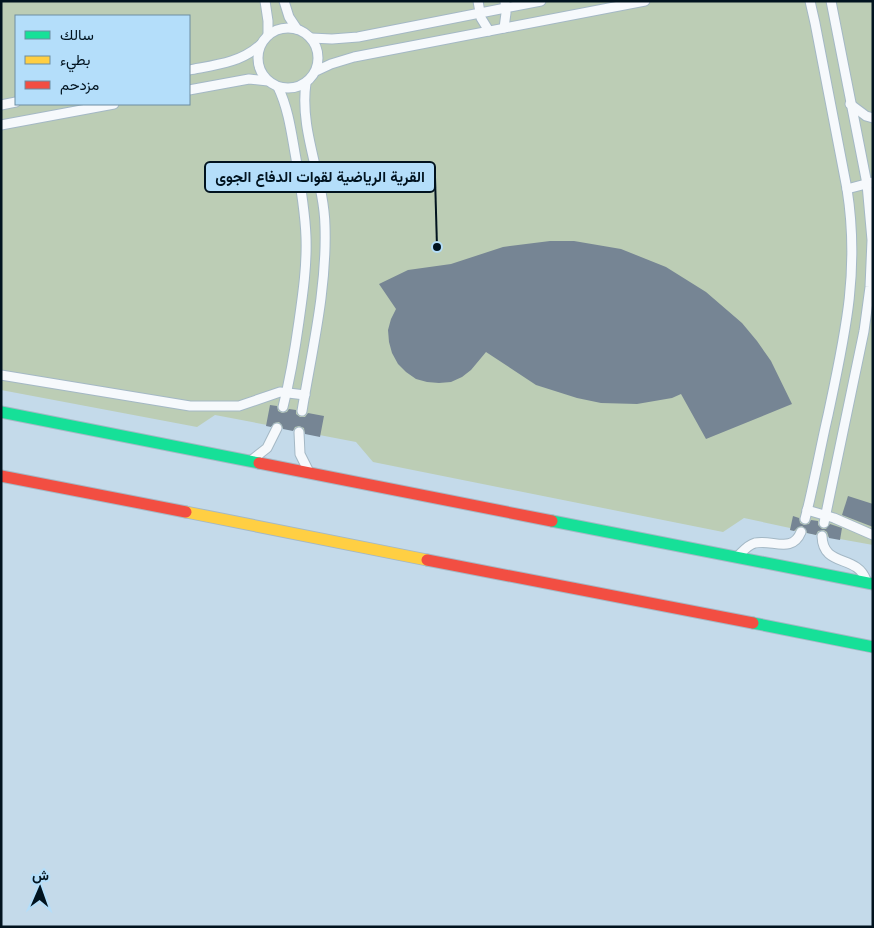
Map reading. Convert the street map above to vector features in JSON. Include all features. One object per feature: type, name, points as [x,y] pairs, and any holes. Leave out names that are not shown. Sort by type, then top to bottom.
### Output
[{"type":"street","points":[[1,412],[870,583]]},
{"type":"street","points":[[1,476],[873,647]]},
{"type":"lane","points":[[265,1],[268,36]]},
{"type":"lane","points":[[284,1],[289,17],[297,29],[311,38],[332,39],[358,36],[480,13],[505,4],[541,1]]},
{"type":"lane","points":[[478,1],[483,23],[490,31]]},
{"type":"lane","points":[[316,71],[354,57],[645,1]]},
{"type":"lane","points":[[810,1],[847,189],[853,239],[853,263],[849,308],[842,349],[806,514],[873,536]]},
{"type":"lane","points":[[825,519],[867,310],[872,240],[870,183],[850,104],[830,1]]},
{"type":"lane","points":[[504,28],[505,4]]},
{"type":"lane","points":[[190,70],[236,60],[252,52],[276,30],[286,28],[297,29]]},
{"type":"lane","points":[[190,90],[249,78],[268,81],[278,87],[298,88],[306,83],[316,71],[319,62],[319,54],[311,38]]},
{"type":"lane","points":[[261,45],[258,54],[258,64],[268,81]]},
{"type":"lane","points":[[302,412],[322,293],[325,226],[322,198],[305,111],[306,83]]},
{"type":"lane","points":[[278,87],[285,103],[291,129],[301,185],[306,239],[305,277],[293,361],[283,408]]},
{"type":"lane","points":[[1,105],[15,102]]},
{"type":"lane","points":[[850,104],[866,116],[873,118]]},
{"type":"lane","points":[[1,125],[109,105]]},
{"type":"lane","points":[[847,189],[870,183]]},
{"type":"lane","points":[[1,375],[198,407],[240,406],[255,402],[274,393],[287,392],[305,395]]},
{"type":"lane","points":[[248,461],[266,448],[277,428]]},
{"type":"lane","points":[[299,432],[300,454],[309,472]]},
{"type":"lane","points":[[738,557],[755,543],[789,545],[797,540],[801,532]]},
{"type":"lane","points":[[822,536],[827,553],[860,569],[870,583]]},
{"type":"green space","points":[[1,1],[873,1],[873,545],[790,530],[790,528],[744,518],[723,532],[373,462],[356,442],[215,415],[197,427],[1,390]]},
{"type":"building","points":[[550,241],[574,241],[621,249],[666,267],[706,292],[742,323],[757,341],[771,361],[792,404],[706,439],[681,394],[672,398],[637,404],[601,403],[577,398],[536,385],[486,352],[471,370],[451,382],[427,382],[416,379],[398,364],[392,353],[388,330],[396,309],[379,284],[408,270],[451,264],[503,247]]},
{"type":"building","points":[[270,405],[277,406],[278,411],[282,413],[287,412],[289,409],[296,410],[296,414],[300,417],[305,417],[308,413],[324,416],[320,437],[305,434],[304,428],[299,426],[295,427],[293,431],[283,429],[279,422],[274,423],[271,427],[266,426]]},
{"type":"building","points":[[848,496],[873,504],[873,527],[842,515]]},
{"type":"building","points":[[793,516],[799,518],[800,523],[804,525],[809,524],[811,520],[818,521],[818,525],[822,529],[826,529],[830,524],[842,528],[840,540],[829,538],[824,530],[818,531],[816,535],[807,533],[806,529],[802,526],[794,531],[790,530]]},
{"type":"traffic: fast","points":[[1,412],[259,463]]},
{"type":"traffic: fast","points":[[552,521],[873,584]]},
{"type":"traffic: fast","points":[[753,623],[873,647]]},
{"type":"traffic: slow","points":[[186,512],[427,560]]},
{"type":"traffic: jam","points":[[259,463],[552,521]]},
{"type":"traffic: jam","points":[[1,476],[186,512]]},
{"type":"traffic: jam","points":[[427,560],[753,623]]},
{"type":"place","name":"القرية الرياضية لقوات الدفاع الجوى","points":[[437,247]]}]
